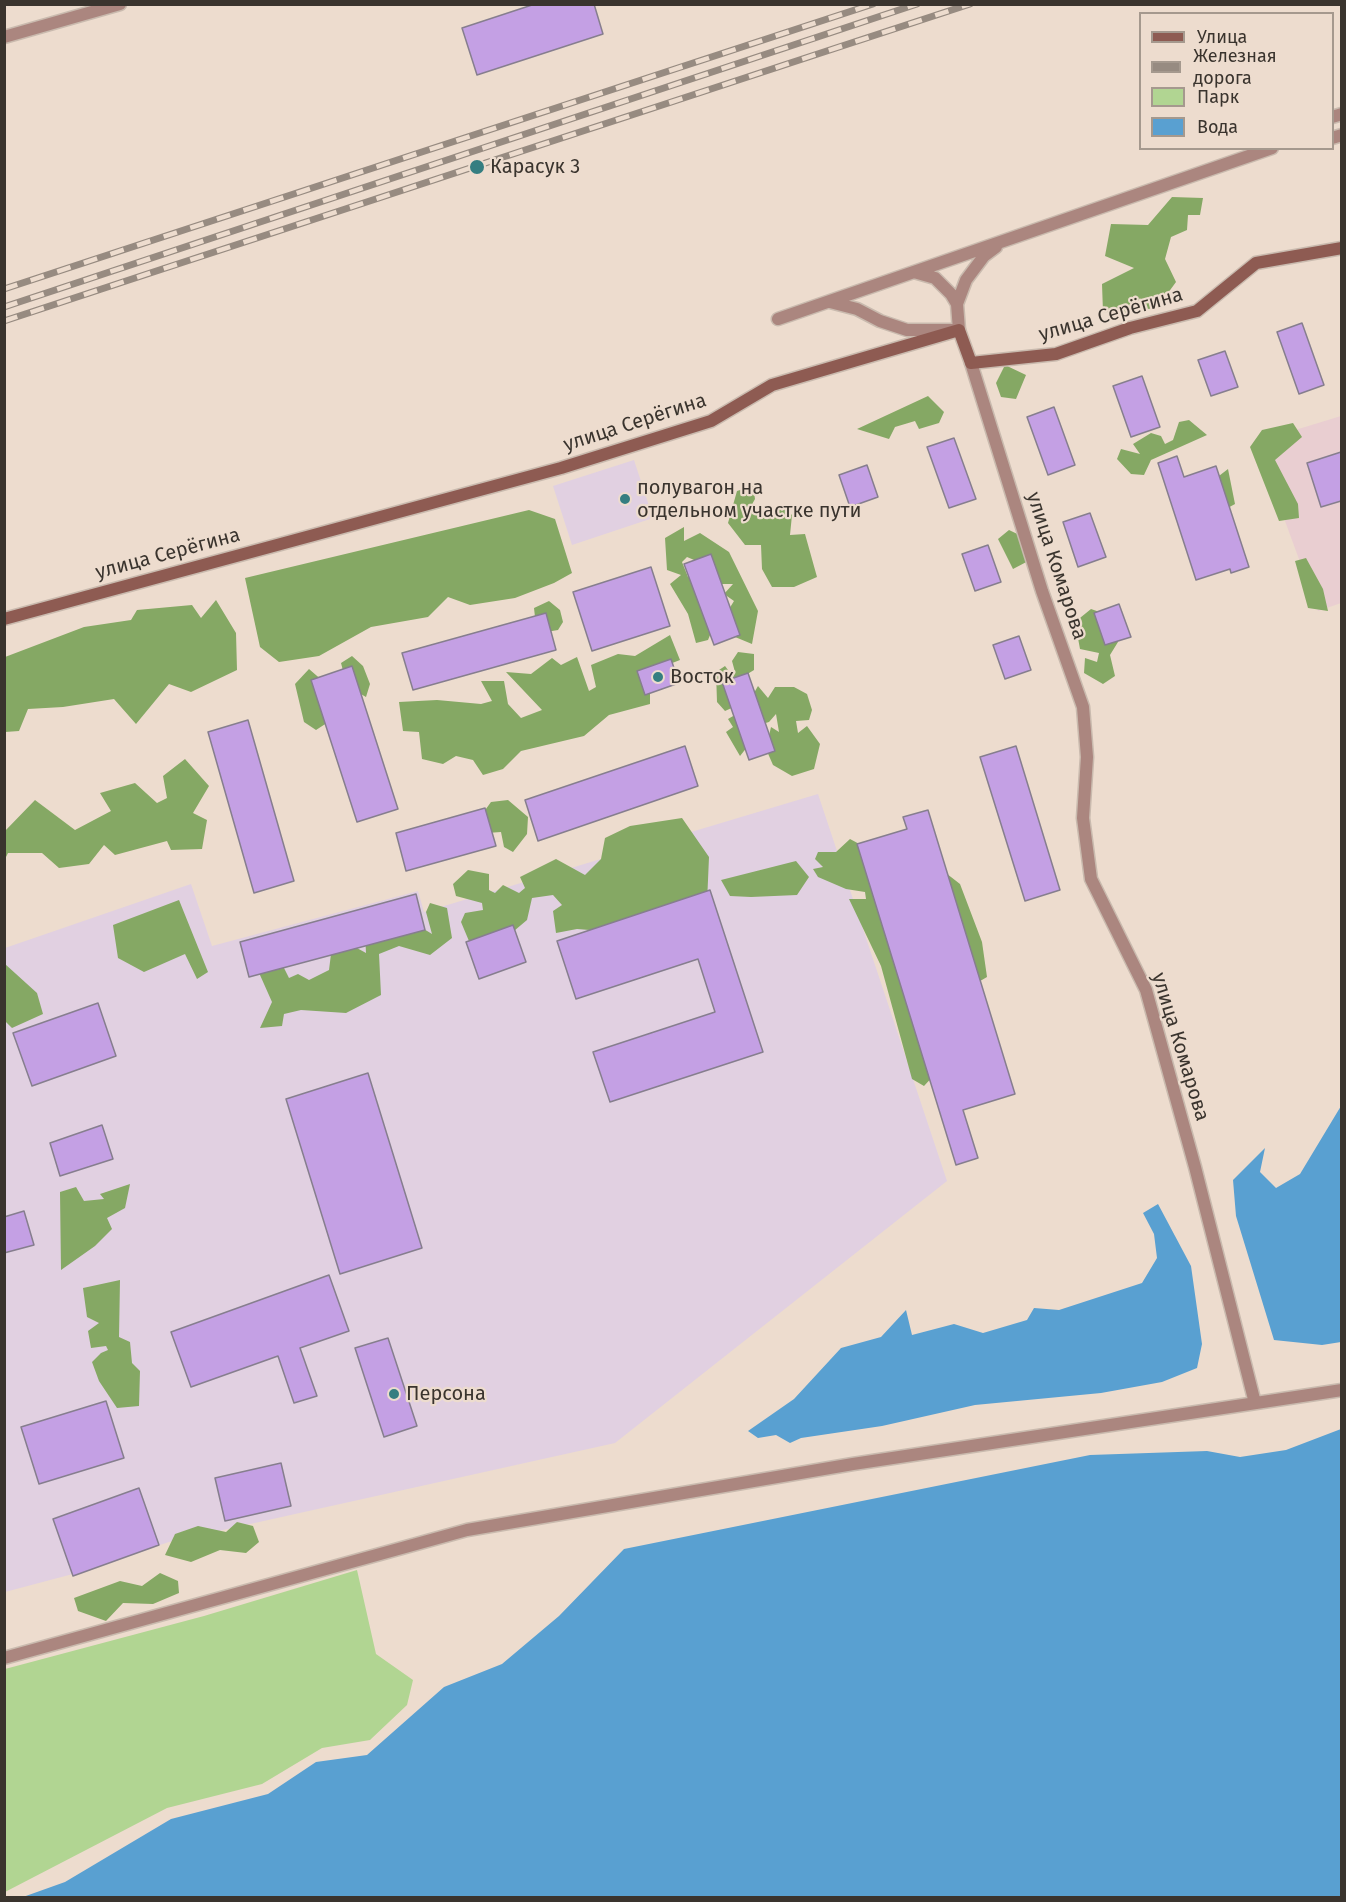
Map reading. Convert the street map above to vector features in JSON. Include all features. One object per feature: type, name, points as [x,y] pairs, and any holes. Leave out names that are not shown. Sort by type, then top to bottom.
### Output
[{"type":"street","points":[[4,37],[120,4]]},
{"type":"street","points":[[778,319],[1270,150]]},
{"type":"street","points":[[971,363],[959,330],[957,304],[966,280],[984,256],[1002,242]]},
{"type":"street","name":"улица Серёгина","points":[[971,363],[1056,354],[1130,328],[1197,311],[1256,263],[1341,248]]},
{"type":"street","points":[[914,273],[935,278],[951,294],[957,304]]},
{"type":"street","points":[[829,302],[857,309],[907,330],[959,330]]},
{"type":"street","name":"улица Серёгина","points":[[4,619],[561,468],[711,421],[772,385],[959,330]]},
{"type":"street","name":"улица Комарова","points":[[971,363],[1042,591],[1083,707],[1087,757],[1083,818],[1091,879],[1146,990],[1195,1167],[1255,1403]]},
{"type":"street","points":[[4,1658],[467,1530],[853,1464],[1341,1390]]},
{"type":"shaded area","points":[[1341,416],[1341,603],[1318,611],[1256,442]]},
{"type":"shaded area","points":[[634,460],[653,518],[572,545],[553,486]]},
{"type":"shaded area","points":[[818,794],[947,1181],[615,1443],[169,1542],[69,1575],[5,1592],[5,948],[191,884],[212,946],[418,891],[424,912]]},
{"type":"green space","points":[[1172,197],[1203,198],[1200,215],[1188,215],[1187,230],[1171,237],[1165,259],[1176,282],[1157,308],[1147,309],[1140,298],[1130,313],[1103,312],[1102,284],[1134,268],[1105,256],[1111,224],[1148,225]]},
{"type":"green space","points":[[1005,365],[1026,375],[1016,399],[1001,397],[996,383]]},
{"type":"green space","points":[[928,396],[944,412],[939,423],[919,429],[915,421],[895,427],[889,439],[857,429]]},
{"type":"green space","points":[[1189,420],[1207,435],[1151,460],[1144,475],[1131,474],[1117,459],[1121,449],[1140,454],[1133,444],[1151,433],[1161,436],[1165,444],[1173,440],[1179,422]]},
{"type":"green space","points":[[1293,423],[1302,437],[1275,460],[1298,504],[1299,518],[1279,521],[1250,447],[1262,430]]},
{"type":"green space","points":[[1228,469],[1235,504],[1224,510],[1215,479]]},
{"type":"green space","points":[[753,486],[755,499],[750,508],[757,511],[783,506],[792,515],[790,535],[805,534],[817,577],[794,587],[772,587],[762,569],[761,545],[745,545],[728,523],[737,491]]},
{"type":"green space","points":[[529,510],[555,519],[572,573],[554,583],[515,598],[470,605],[448,597],[428,617],[371,627],[319,656],[279,662],[260,647],[245,578]]},
{"type":"green space","points":[[684,527],[684,541],[700,533],[729,552],[758,611],[752,644],[723,632],[726,614],[734,601],[724,594],[733,584],[715,584],[711,567],[687,557],[682,562],[688,577],[704,580],[715,623],[708,640],[696,643],[688,614],[670,584],[681,575],[667,570],[665,538]]},
{"type":"green space","points":[[1009,530],[1032,541],[1034,558],[1013,569],[998,539]]},
{"type":"green space","points":[[1306,558],[1323,589],[1328,611],[1308,608],[1295,561]]},
{"type":"green space","points":[[216,600],[236,633],[237,670],[191,692],[169,684],[136,724],[114,699],[63,707],[28,709],[19,731],[5,732],[5,657],[84,627],[131,620],[137,610],[192,605],[201,618]]},
{"type":"green space","points":[[549,601],[560,610],[563,622],[558,630],[546,632],[536,626],[534,608]]},
{"type":"green space","points":[[1091,609],[1108,615],[1118,642],[1110,655],[1115,676],[1103,684],[1084,673],[1085,658],[1097,662],[1099,653],[1080,649],[1075,622]]},
{"type":"green space","points":[[670,635],[680,660],[662,667],[650,682],[650,704],[609,715],[584,736],[521,751],[503,769],[483,775],[473,760],[456,756],[443,764],[422,759],[419,732],[403,731],[399,702],[437,700],[481,704],[492,701],[481,681],[504,681],[508,704],[521,718],[542,710],[506,672],[531,674],[552,658],[561,665],[577,657],[589,691],[596,687],[591,665],[618,654],[635,656]]},
{"type":"green space","points":[[738,652],[754,654],[754,670],[736,681],[751,698],[758,686],[768,698],[775,687],[794,687],[807,694],[812,710],[809,720],[796,721],[798,733],[807,726],[820,744],[814,769],[792,776],[773,765],[766,749],[771,727],[779,732],[776,714],[769,722],[759,725],[759,732],[740,756],[726,732],[733,727],[728,719],[740,712],[736,706],[725,711],[717,702],[716,672],[725,666],[731,674],[735,672],[732,661]]},
{"type":"green space","points":[[352,656],[363,666],[370,684],[366,697],[347,686],[341,663]]},
{"type":"green space","points":[[309,669],[324,682],[333,719],[316,730],[304,722],[295,684]]},
{"type":"green space","points":[[185,759],[209,786],[193,813],[207,820],[202,849],[171,850],[167,841],[115,855],[104,845],[89,864],[59,868],[42,853],[8,853],[5,859],[5,831],[35,800],[75,830],[111,811],[100,793],[135,783],[157,803],[167,798],[163,776]]},
{"type":"green space","points":[[508,800],[528,817],[527,834],[513,852],[504,847],[501,832],[487,833],[483,813],[491,802]]},
{"type":"green space","points":[[682,818],[709,857],[707,903],[602,931],[577,929],[556,933],[553,911],[562,905],[553,895],[532,898],[527,920],[508,936],[474,953],[461,922],[465,913],[483,910],[482,903],[456,896],[453,884],[468,870],[489,874],[489,890],[495,893],[503,885],[519,893],[525,888],[520,877],[556,859],[585,875],[601,859],[605,838],[630,826]]},
{"type":"green space","points":[[850,839],[863,846],[937,1072],[924,1086],[912,1079],[881,966],[849,899],[866,899],[865,892],[846,889],[818,877],[813,869],[823,867],[815,859],[818,852],[836,852]]},
{"type":"green space","points":[[796,861],[809,877],[797,895],[730,896],[721,880]]},
{"type":"green space","points":[[942,870],[960,884],[982,942],[987,977],[975,984]]},
{"type":"green space","points":[[179,900],[208,972],[197,979],[185,954],[144,972],[118,958],[113,925]]},
{"type":"green space","points":[[430,903],[447,908],[452,938],[430,955],[399,946],[379,954],[381,995],[346,1013],[301,1010],[284,1014],[282,1026],[260,1028],[272,1002],[256,966],[281,962],[289,978],[298,974],[309,980],[329,970],[332,946],[346,942],[366,953],[365,933],[401,915],[432,934],[426,912]]},
{"type":"green space","points":[[5,964],[37,993],[43,1014],[12,1028],[5,1021]]},
{"type":"green space","points":[[130,1184],[125,1208],[107,1218],[112,1229],[95,1246],[61,1270],[60,1192],[76,1187],[84,1201],[104,1199],[100,1194]]},
{"type":"green space","points":[[120,1280],[119,1337],[130,1342],[132,1363],[140,1371],[139,1406],[117,1408],[99,1381],[92,1362],[108,1350],[106,1346],[91,1348],[88,1331],[99,1323],[87,1317],[83,1288]]},
{"type":"green space","points":[[237,1522],[253,1526],[259,1542],[246,1553],[220,1550],[191,1562],[165,1555],[175,1534],[198,1526],[226,1532]]},
{"type":"green space","points":[[357,1570],[376,1654],[413,1680],[407,1705],[370,1740],[322,1748],[262,1784],[167,1808],[5,1892],[5,1669],[204,1616]]},
{"type":"green space","points":[[160,1573],[178,1581],[179,1593],[153,1604],[123,1603],[106,1621],[78,1611],[74,1598],[120,1581],[142,1586]]},
{"type":"water","points":[[1341,1106],[1341,1342],[1322,1345],[1274,1340],[1236,1216],[1233,1180],[1265,1148],[1260,1172],[1276,1188],[1300,1174]]},
{"type":"water","points":[[1158,1204],[1191,1266],[1202,1344],[1197,1368],[1162,1382],[1101,1393],[975,1405],[882,1426],[801,1438],[790,1443],[776,1435],[758,1438],[748,1431],[794,1399],[841,1348],[881,1337],[906,1310],[912,1335],[954,1324],[983,1333],[1027,1320],[1034,1308],[1059,1310],[1142,1283],[1157,1258],[1154,1234],[1143,1213]]},
{"type":"water","points":[[1341,1429],[1341,1897],[23,1897],[65,1882],[171,1819],[268,1794],[316,1762],[367,1755],[444,1687],[502,1664],[559,1616],[624,1549],[1090,1455],[1207,1451],[1240,1457],[1286,1450]]},
{"type":"building","points":[[535,4],[594,4],[603,34],[477,75],[462,28]]},
{"type":"building","points":[[1302,323],[1324,385],[1299,394],[1277,332]]},
{"type":"building","points":[[1225,351],[1238,387],[1211,396],[1198,360]]},
{"type":"building","points":[[1142,376],[1160,427],[1131,437],[1113,386]]},
{"type":"building","points":[[1054,407],[1075,465],[1048,475],[1027,417]]},
{"type":"building","points":[[954,438],[976,499],[949,508],[927,447]]},
{"type":"building","points":[[1341,452],[1341,501],[1321,507],[1307,463]]},
{"type":"building","points":[[1177,456],[1184,477],[1216,466],[1249,567],[1231,573],[1230,569],[1196,580],[1158,463]]},
{"type":"building","points":[[867,465],[878,497],[850,507],[839,475]]},
{"type":"building","points":[[1090,513],[1106,557],[1078,567],[1063,522]]},
{"type":"building","points":[[988,545],[1001,582],[975,591],[962,554]]},
{"type":"building","points":[[711,554],[740,635],[714,645],[684,564]]},
{"type":"building","points":[[651,567],[670,626],[592,651],[573,592]]},
{"type":"building","points":[[1119,604],[1131,637],[1105,645],[1094,613]]},
{"type":"building","points":[[546,613],[556,650],[413,690],[402,653]]},
{"type":"building","points":[[1019,636],[1031,670],[1005,679],[993,645]]},
{"type":"building","name":"Восток","points":[[671,659],[679,683],[645,695],[637,671]]},
{"type":"building","points":[[352,666],[398,809],[357,822],[311,680]]},
{"type":"building","points":[[748,673],[775,751],[749,760],[722,682]]},
{"type":"building","points":[[248,720],[294,881],[254,893],[208,732]]},
{"type":"building","points":[[685,746],[698,786],[538,841],[525,800]]},
{"type":"building","points":[[1016,746],[1060,890],[1025,901],[980,757]]},
{"type":"building","points":[[485,808],[496,846],[406,871],[396,833]]},
{"type":"building","points":[[928,810],[1015,1094],[963,1110],[978,1158],[956,1165],[857,844],[907,829],[903,817]]},
{"type":"building","points":[[710,890],[763,1052],[610,1102],[593,1052],[715,1012],[698,959],[576,999],[557,941]]},
{"type":"building","points":[[416,894],[425,930],[249,977],[240,942]]},
{"type":"building","points":[[513,925],[526,962],[479,979],[466,942]]},
{"type":"building","points":[[98,1003],[116,1056],[32,1086],[13,1033]]},
{"type":"building","points":[[368,1073],[422,1248],[340,1274],[286,1099]]},
{"type":"building","points":[[102,1125],[113,1159],[60,1176],[50,1143]]},
{"type":"building","points":[[24,1211],[34,1245],[4,1253],[4,1217]]},
{"type":"building","points":[[329,1275],[349,1331],[300,1348],[317,1396],[294,1403],[278,1356],[191,1387],[171,1332]]},
{"type":"building","points":[[388,1338],[417,1426],[384,1437],[355,1348]]},
{"type":"building","points":[[106,1401],[124,1458],[39,1484],[21,1427]]},
{"type":"building","points":[[281,1463],[291,1506],[225,1521],[215,1478]]},
{"type":"building","points":[[139,1488],[159,1545],[73,1576],[53,1519]]},
{"type":"railway","points":[[4,289],[873,4]]},
{"type":"railway","points":[[4,307],[917,4]]},
{"type":"railway","points":[[4,321],[970,4]]},
{"type":"place","name":"Карасук 3","points":[[477,167]]},
{"type":"place","name":"полувагон на отдельном участке пути","points":[[625,499]]},
{"type":"place","name":"Восток","points":[[658,677]]},
{"type":"place","name":"Персона","points":[[394,1394]]}]
